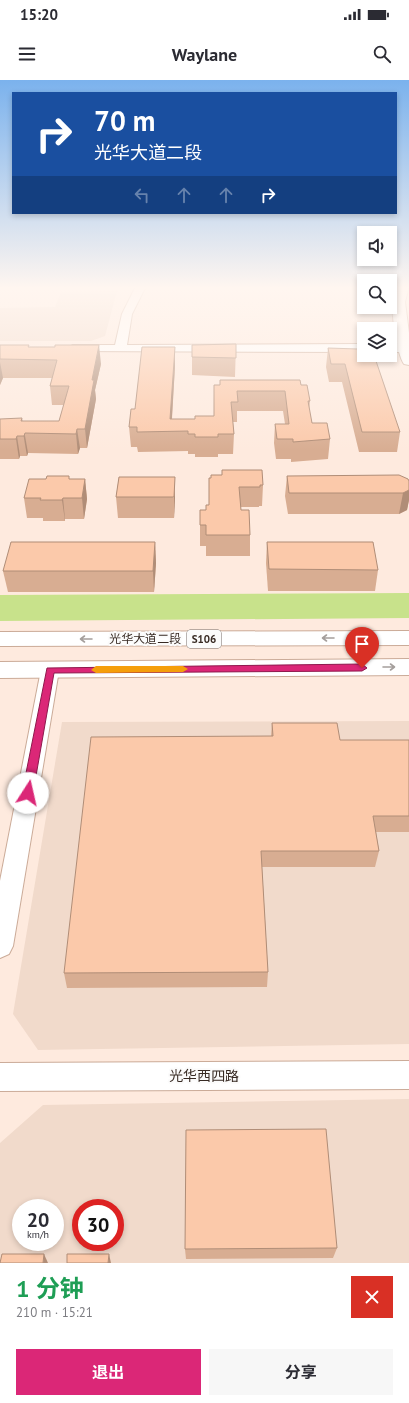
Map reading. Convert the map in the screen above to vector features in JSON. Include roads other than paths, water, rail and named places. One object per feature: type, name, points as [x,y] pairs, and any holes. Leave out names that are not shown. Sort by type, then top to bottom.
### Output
[{"type":"main road","points":[[407,348],[409,361]]},
{"type":"main road","name":"光华大道二段","points":[[0,639],[409,638]]},
{"type":"main road","points":[[0,670],[409,667]]},
{"type":"street","points":[[120,349],[122,341]]},
{"type":"street","points":[[60,349],[357,348]]},
{"type":"street","points":[[0,946],[50,670]]},
{"type":"street","name":"光华西四路","points":[[0,1077],[409,1075]]}]
